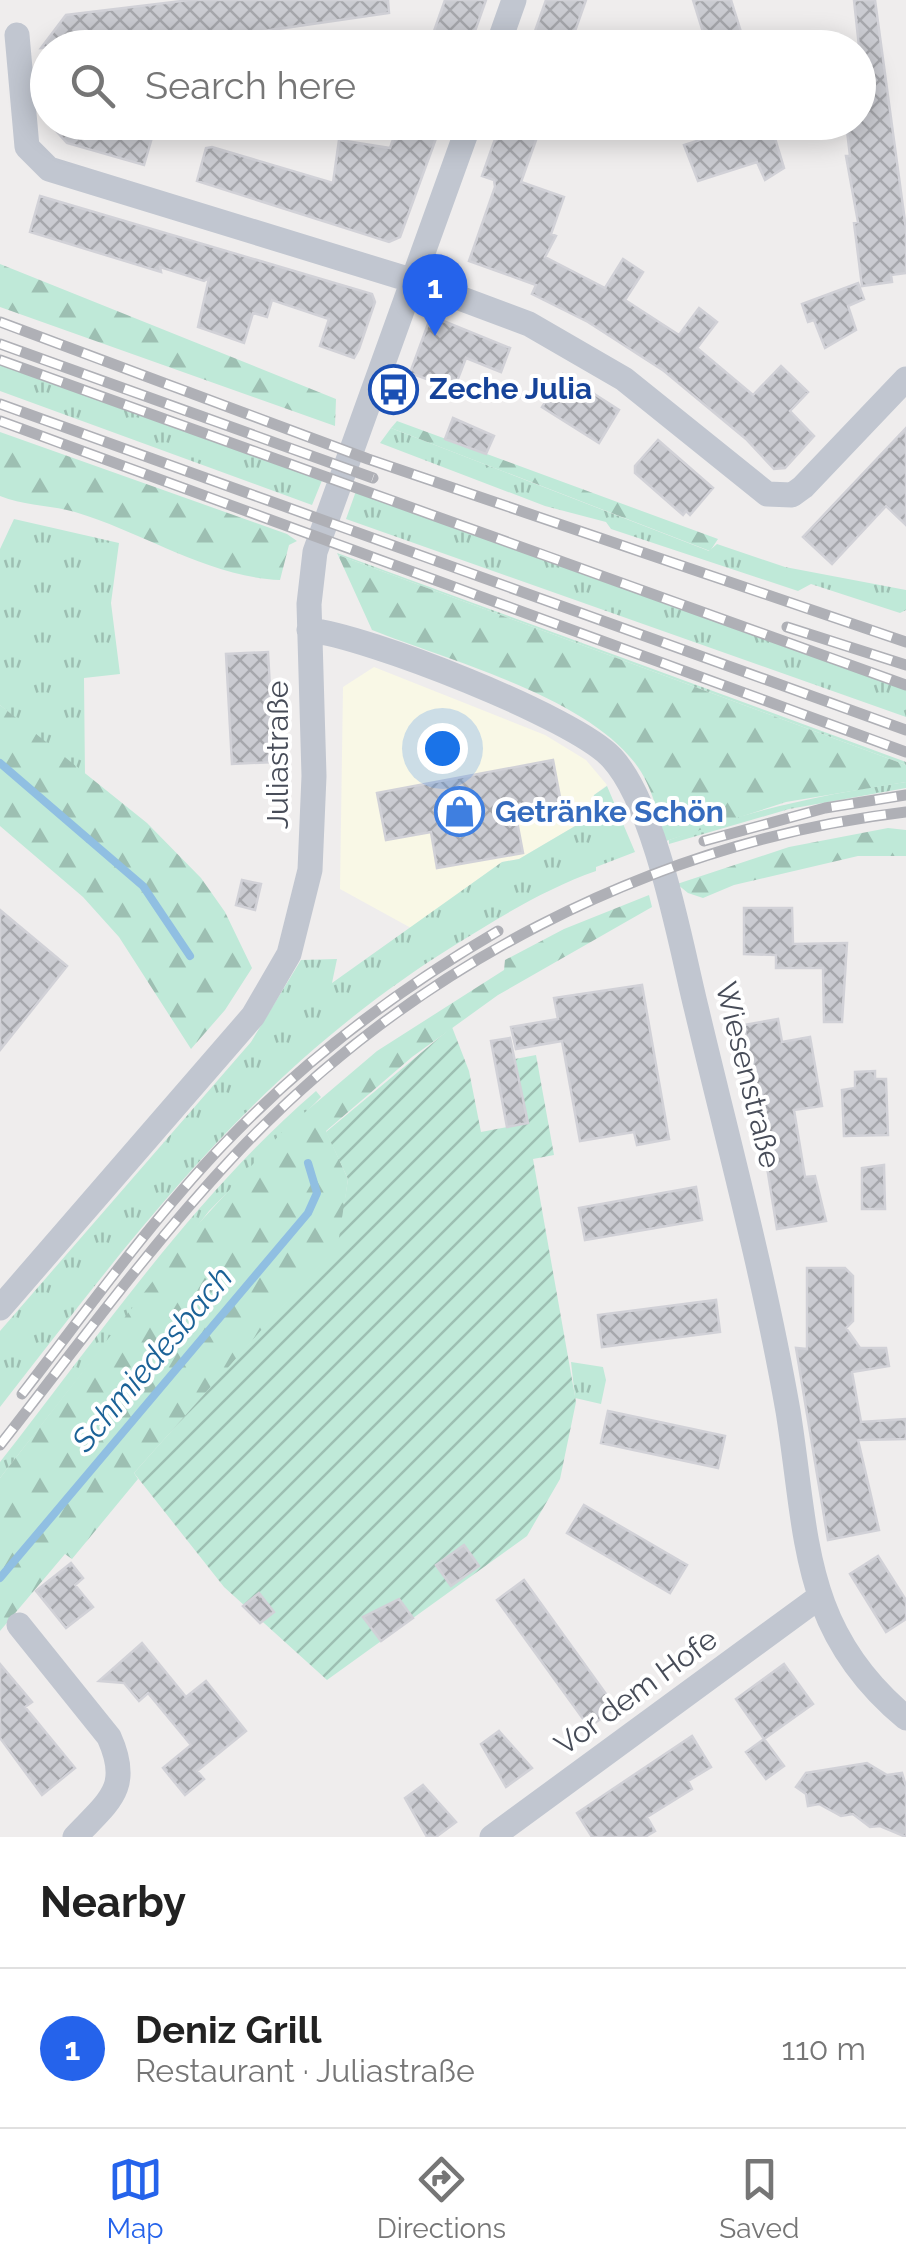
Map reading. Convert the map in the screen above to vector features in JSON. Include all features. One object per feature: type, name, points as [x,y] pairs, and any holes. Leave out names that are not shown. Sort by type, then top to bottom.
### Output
[{"type":"street","points":[[503,30],[514,0]]},
{"type":"street","points":[[16,34],[27,147],[49,169],[492,308],[577,349],[666,410],[756,488],[779,498],[803,488],[906,380]]},
{"type":"street","name":"Juliastraße","points":[[0,1308],[253,1016],[289,954],[310,870],[314,776],[309,630],[315,552],[464,140]]},
{"type":"street","name":"Wiesenstraße","points":[[309,630],[353,639],[555,718],[588,736],[614,760],[628,782],[645,821],[684,954],[766,1283],[818,1598],[848,1653],[906,1718]]},
{"type":"street","name":"Vor dem Hofe","points":[[492,1837],[818,1598]]},
{"type":"street","points":[[19,1625],[109,1737],[118,1756],[120,1772],[113,1797],[75,1837]]},
{"type":"shaded area","points":[[374,667],[545,735],[586,760],[607,785],[594,795],[587,819],[519,859],[502,862],[411,928],[340,889],[343,687]]},
{"type":"green space","points":[[0,264],[336,399],[335,426],[0,307]]},
{"type":"green space","points":[[0,365],[323,478],[312,505],[0,391]]},
{"type":"green space","points":[[397,421],[718,539],[710,551],[391,428]]},
{"type":"green space","points":[[391,428],[709,551],[717,544],[785,567],[906,590],[906,610],[900,613],[811,584],[798,591],[611,529],[606,522],[545,506],[380,443]]},
{"type":"green space","points":[[0,432],[287,534],[297,541],[289,545],[280,580],[227,571],[75,512],[0,496]]},
{"type":"green space","points":[[356,491],[906,689],[906,717],[346,519]]},
{"type":"green space","points":[[14,519],[119,543],[111,603],[120,674],[84,678],[85,777],[0,705],[0,549]]},
{"type":"green space","points":[[338,555],[906,762],[906,765]]},
{"type":"green space","points":[[338,555],[906,765],[906,782],[786,802],[666,841],[646,781],[612,739],[583,718],[514,683],[372,630]]},
{"type":"green space","points":[[0,705],[147,823],[201,878],[225,912],[252,968],[225,1010],[191,1049],[119,937],[83,897],[0,826]]},
{"type":"green space","points":[[906,782],[906,788],[789,809],[669,844],[669,840],[756,812]]},
{"type":"green space","points":[[607,786],[635,852],[596,867],[596,871],[488,924],[384,993],[320,1044],[261,1098],[153,1214],[0,1407],[0,1331],[251,1042],[301,960],[337,959],[332,983],[502,862],[519,859],[587,819],[594,795]]},
{"type":"green space","points":[[888,828],[906,830],[906,856],[858,856],[734,885],[703,898],[677,884],[789,847]]},
{"type":"green space","points":[[649,895],[652,907],[498,995],[412,1057],[326,1131],[348,1179],[339,1244],[134,1473],[138,1479],[72,1559],[65,1554],[0,1631],[0,1478],[191,1232],[283,1131],[377,1051],[504,970],[505,960],[564,929]]},
{"type":"green space","points":[[452,1027],[469,1071],[481,1132],[528,1123],[515,1059],[536,1055],[554,1155],[533,1159],[576,1402],[560,1479],[527,1536],[327,1680],[224,1587],[134,1473],[338,1244],[348,1179],[326,1132]]},
{"type":"green space","points":[[316,1091],[321,1097],[209,1211],[0,1478],[0,1462],[149,1269],[229,1176]]},
{"type":"green space","points":[[571,1362],[603,1367],[606,1380],[601,1404],[575,1398]]},
{"type":"building","points":[[190,0],[388,0],[389,13],[271,30],[55,30],[66,15]]},
{"type":"building","points":[[445,0],[486,0],[475,30],[434,30]]},
{"type":"building","points":[[546,0],[586,0],[575,30],[535,30]]},
{"type":"building","points":[[693,0],[731,0],[740,30],[702,30]]},
{"type":"building","points":[[854,0],[875,0],[906,229],[906,273],[891,275],[892,282],[862,286],[854,223],[858,222],[846,156],[850,156],[848,140],[876,140],[876,30],[857,30]]},
{"type":"building","points":[[64,140],[151,140],[144,165]]},
{"type":"building","points":[[339,140],[390,148],[393,140],[435,140],[400,237],[389,242],[197,181],[206,148],[333,183]]},
{"type":"building","points":[[495,140],[536,140],[521,182],[564,197],[551,234],[556,236],[545,257],[605,288],[623,259],[643,272],[625,300],[679,335],[699,308],[717,322],[697,348],[753,395],[781,366],[808,392],[790,411],[814,436],[785,468],[774,469],[746,439],[664,371],[588,322],[532,294],[536,285],[469,261],[495,187],[494,180],[482,176]]},
{"type":"building","points":[[700,140],[775,140],[784,168],[765,180],[757,162],[698,181],[684,145]]},
{"type":"building","points":[[40,196],[372,294],[375,302],[359,349],[354,358],[320,346],[329,319],[272,300],[267,317],[253,313],[244,343],[198,327],[209,278],[204,281],[160,267],[161,272],[30,232]]},
{"type":"building","points":[[858,283],[864,299],[848,306],[856,330],[825,348],[814,320],[808,322],[802,304]]},
{"type":"building","points":[[431,316],[510,348],[501,372],[466,358],[454,389],[410,373]]},
{"type":"building","points":[[563,374],[619,410],[599,443],[542,407]]},
{"type":"building","points":[[453,418],[494,436],[486,454],[445,439]]},
{"type":"building","points":[[906,428],[906,525],[886,506],[832,564],[803,537]]},
{"type":"building","points":[[658,440],[713,488],[690,515],[686,511],[683,515],[635,473],[635,466]]},
{"type":"building","points":[[268,652],[274,762],[232,764],[226,654]]},
{"type":"building","name":"Getränke Schön","points":[[553,760],[562,808],[516,816],[523,853],[437,868],[431,832],[386,840],[377,793]]},
{"type":"building","points":[[242,880],[261,884],[255,910],[236,905]]},
{"type":"building","points":[[744,908],[792,908],[793,944],[847,943],[842,1022],[824,1022],[823,968],[776,968],[776,955],[744,954]]},
{"type":"building","points":[[0,910],[67,966],[0,1050]]},
{"type":"building","points":[[642,985],[669,1139],[637,1145],[634,1132],[580,1141],[562,1041],[516,1049],[511,1027],[558,1019],[554,998]]},
{"type":"building","points":[[778,1019],[782,1042],[810,1037],[822,1106],[794,1110],[805,1177],[815,1176],[826,1221],[777,1229],[744,1025]]},
{"type":"building","points":[[510,1038],[528,1123],[507,1127],[491,1041]]},
{"type":"building","points":[[875,1071],[875,1079],[886,1079],[888,1135],[844,1136],[842,1090],[855,1088],[855,1072]]},
{"type":"building","points":[[884,1165],[885,1209],[862,1209],[862,1168]]},
{"type":"building","points":[[696,1187],[702,1220],[585,1240],[579,1208]]},
{"type":"building","points":[[807,1268],[845,1268],[853,1276],[853,1321],[846,1328],[860,1348],[886,1348],[889,1366],[852,1372],[861,1422],[906,1419],[906,1439],[858,1440],[879,1530],[828,1540],[796,1348],[807,1349]]},
{"type":"building","points":[[716,1300],[720,1332],[602,1347],[598,1315]]},
{"type":"building","points":[[608,1411],[725,1436],[718,1468],[601,1443]]},
{"type":"building","points":[[584,1505],[687,1565],[670,1593],[567,1533]]},
{"type":"building","points":[[464,1545],[479,1566],[451,1586],[436,1565]]},
{"type":"building","points":[[878,1556],[906,1600],[906,1619],[886,1632],[850,1574]]},
{"type":"building","points":[[71,1563],[83,1578],[75,1585],[93,1607],[66,1628],[36,1591]]},
{"type":"building","points":[[524,1580],[616,1708],[589,1727],[497,1600]]},
{"type":"building","points":[[259,1593],[274,1612],[260,1623],[243,1606]]},
{"type":"building","points":[[399,1599],[413,1618],[381,1641],[363,1617]]},
{"type":"building","points":[[142,1643],[186,1697],[206,1681],[246,1731],[197,1771],[204,1779],[185,1795],[163,1768],[191,1745],[148,1693],[139,1701],[124,1683],[99,1681]]},
{"type":"building","points":[[0,1664],[32,1702],[25,1707],[75,1768],[42,1795],[0,1738]]},
{"type":"building","points":[[784,1664],[813,1704],[764,1739],[736,1699]]},
{"type":"building","points":[[499,1731],[532,1768],[506,1787],[481,1744]]},
{"type":"building","points":[[692,1736],[711,1767],[688,1781],[692,1789],[647,1817],[655,1831],[645,1837],[592,1837],[577,1813]]},
{"type":"building","points":[[764,1739],[784,1766],[766,1779],[746,1752]]},
{"type":"building","points":[[867,1763],[887,1775],[902,1773],[906,1786],[906,1837],[880,1826],[870,1827],[853,1814],[841,1816],[819,1804],[808,1806],[806,1794],[796,1787],[806,1773]]},
{"type":"building","points":[[423,1785],[456,1822],[436,1837],[427,1837],[405,1798]]},
{"type":"waterway","name":"Schmiedesbach","points":[[0,763],[143,886],[190,956]]},
{"type":"waterway","name":"Schmiedesbach","points":[[0,1578],[308,1213],[317,1193],[308,1163]]},
{"type":"railway","points":[[0,322],[368,459],[906,642]]},
{"type":"railway","points":[[0,344],[373,478]]},
{"type":"railway","points":[[0,360],[906,685]]},
{"type":"railway","points":[[0,404],[906,730]]},
{"type":"railway","points":[[0,421],[906,752]]},
{"type":"railway","points":[[787,627],[906,665]]},
{"type":"railway","points":[[704,841],[825,808],[906,795]]},
{"type":"railway","points":[[0,1445],[202,1191],[302,1089],[376,1028],[456,973],[540,925],[627,885],[718,852],[811,828],[906,812]]},
{"type":"railway","points":[[22,1394],[170,1205],[254,1114],[353,1028],[498,931]]},
{"type":"place","name":"Deniz Grill","points":[[435,336]]},
{"type":"place","name":"Zeche Julia","points":[[394,389]]},
{"type":"place","name":"Getränke Schön","points":[[460,812]]}]
